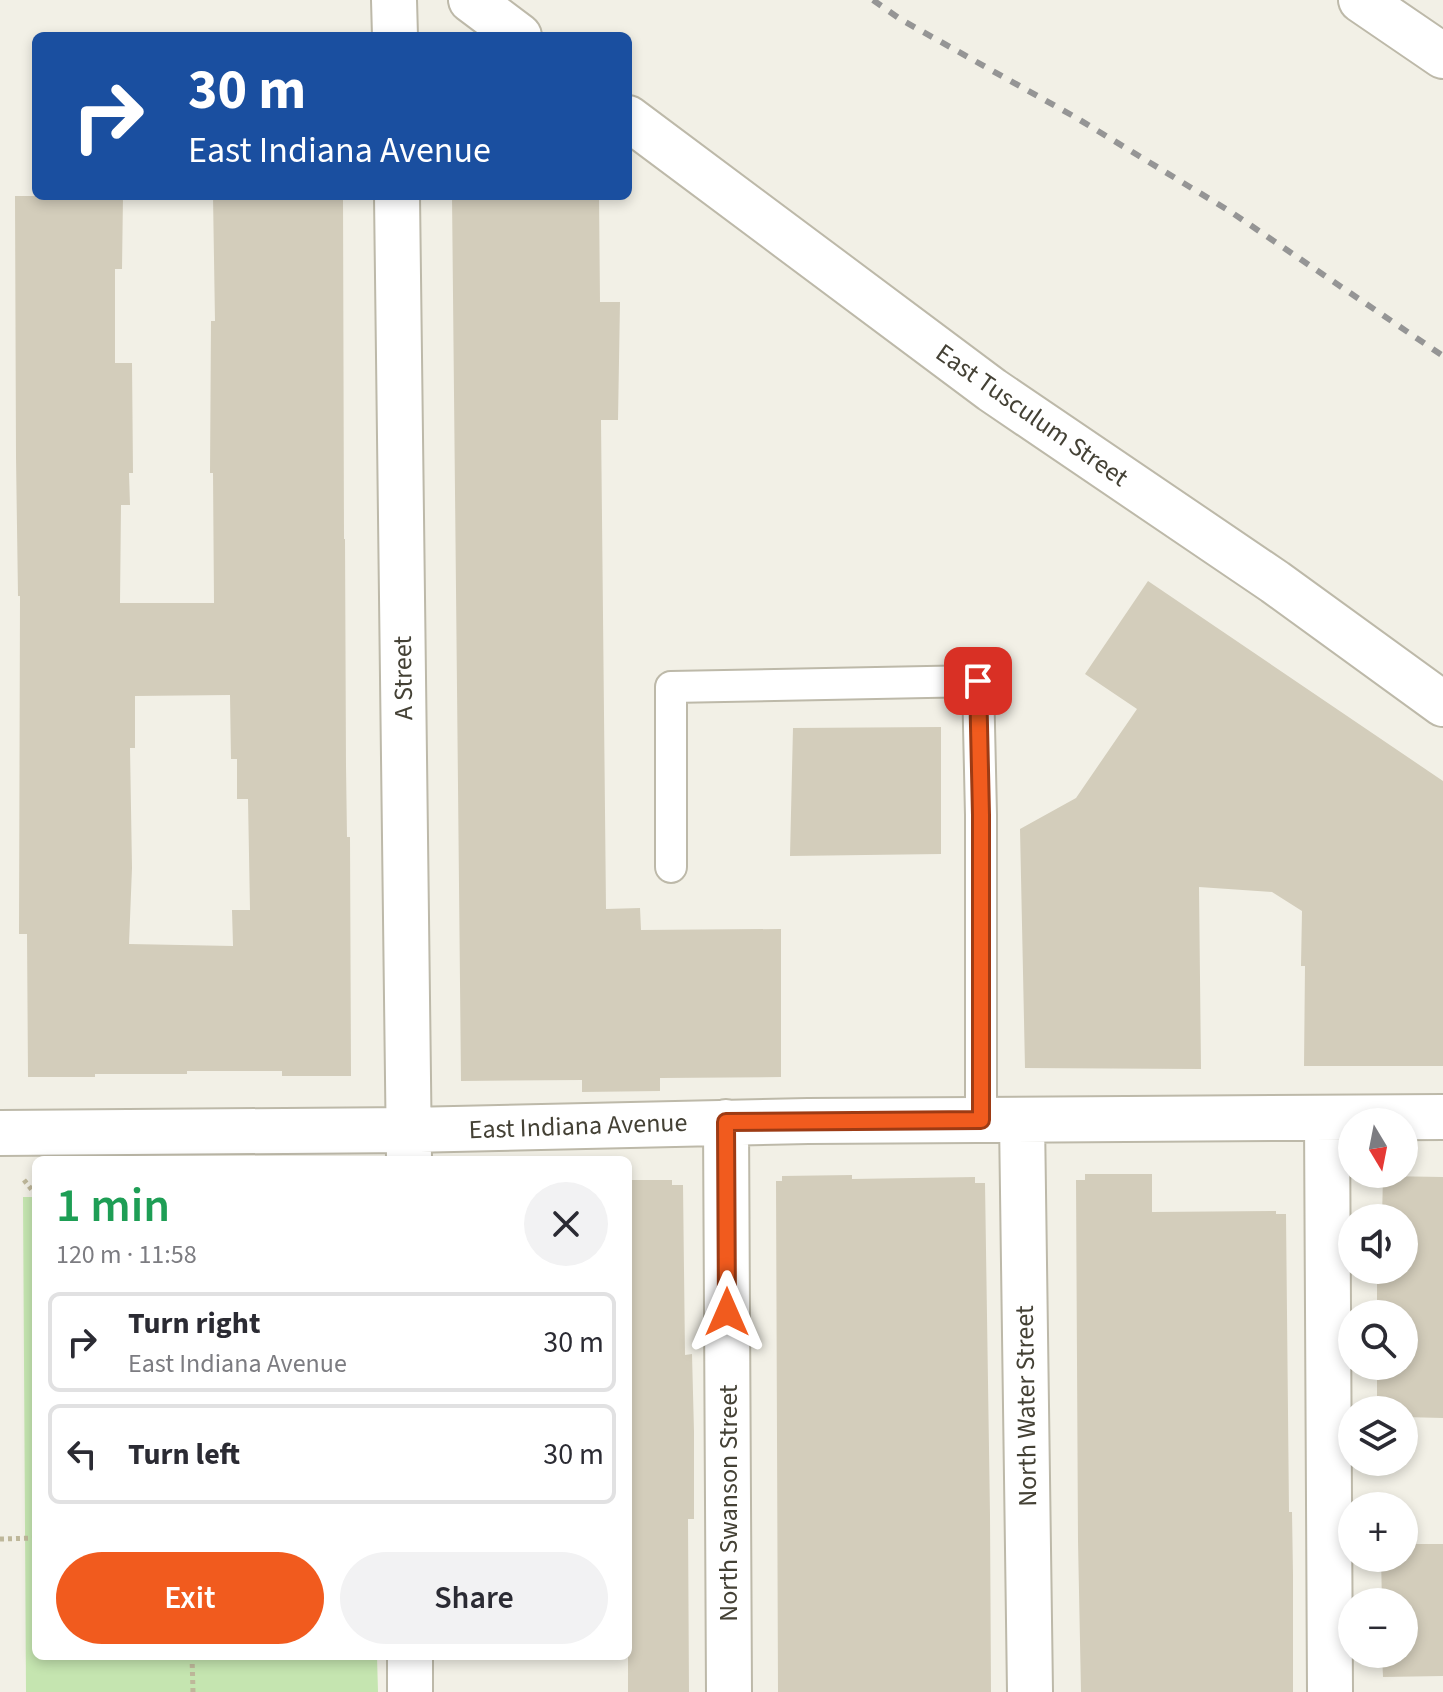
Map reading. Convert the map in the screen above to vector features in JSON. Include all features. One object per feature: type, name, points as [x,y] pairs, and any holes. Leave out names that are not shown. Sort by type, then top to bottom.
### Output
[{"type":"street","points":[[394,0],[395,32]]},
{"type":"street","points":[[471,0],[514,32]]},
{"type":"street","points":[[1361,0],[1443,56]]},
{"type":"street","name":"East Tusculum Street","points":[[632,121],[992,390],[1275,582],[1443,704]]},
{"type":"street","name":"A Street","points":[[397,200],[409,1145]]},
{"type":"street","name":"East Indiana Avenue","points":[[0,1133],[409,1145],[726,1122],[1443,1117]]},
{"type":"street","points":[[1327,1118],[1330,1692]]},
{"type":"street","name":"North Water Street","points":[[1002,1120],[1030,1692]]},
{"type":"street","name":"North Swanson Street","points":[[726,1122],[729,1692]]},
{"type":"street","points":[[410,1660],[410,1692]]},
{"type":"lane","points":[[671,867],[671,687],[978,681],[981,815],[1002,1120]]},
{"type":"path","points":[[0,1539],[32,1538]]},
{"type":"path","points":[[192,1660],[193,1692]]},
{"type":"green space","points":[[23,1197],[32,1197],[32,1660],[377,1660],[378,1692],[26,1692]]},
{"type":"building","points":[[15,196],[32,196],[32,200],[123,200],[122,269],[115,269],[115,363],[132,363],[133,473],[129,473],[130,505],[121,505],[120,603],[214,603],[213,473],[210,473],[211,321],[215,321],[213,200],[343,200],[351,1076],[282,1076],[282,1071],[187,1071],[187,1074],[28,1077],[27,934],[19,934]],"holes":[[[230,695],[231,759],[237,759],[237,799],[248,799],[250,910],[232,910],[233,946],[129,944],[132,868],[130,748],[135,748],[135,696]]]},
{"type":"building","points":[[452,200],[599,200],[600,302],[620,302],[618,420],[601,420],[606,909],[640,908],[641,930],[781,929],[781,1077],[660,1078],[660,1091],[582,1092],[582,1080],[461,1081]]},
{"type":"building","points":[[1148,581],[1443,781],[1443,1066],[1304,1066],[1302,911],[1272,892],[1199,887],[1201,1069],[1025,1068],[1020,829],[1076,798],[1137,709],[1085,674]]},
{"type":"building","points":[[941,727],[941,854],[790,856],[793,728]]},
{"type":"building","points":[[1085,1174],[1152,1174],[1152,1212],[1276,1211],[1276,1214],[1286,1214],[1293,1692],[1081,1692],[1076,1180],[1085,1180]]},
{"type":"building","points":[[852,1175],[852,1179],[975,1177],[975,1183],[985,1183],[991,1692],[778,1692],[776,1181],[782,1181],[782,1176]]},
{"type":"building","points":[[1418,1177],[1443,1177],[1443,1418],[1418,1417],[1418,1396],[1377,1396],[1377,1380],[1418,1380],[1418,1300],[1377,1300],[1377,1284],[1418,1284],[1418,1204],[1382,1204],[1383,1188],[1418,1188]]},
{"type":"building","points":[[632,1180],[672,1180],[672,1185],[683,1185],[685,1355],[692,1354],[694,1519],[688,1519],[689,1692],[628,1692],[628,1660],[632,1660]]},
{"type":"building","points":[[1418,1544],[1443,1544],[1443,1676],[1383,1677],[1383,1668],[1418,1668],[1418,1588],[1382,1588],[1381,1572],[1418,1572]]},
{"type":"railway","points":[[873,0],[900,19],[1075,117],[1231,212],[1443,356]]},
{"type":"route","points":[[727,1312],[726,1122],[981,1120],[978,681]]}]
